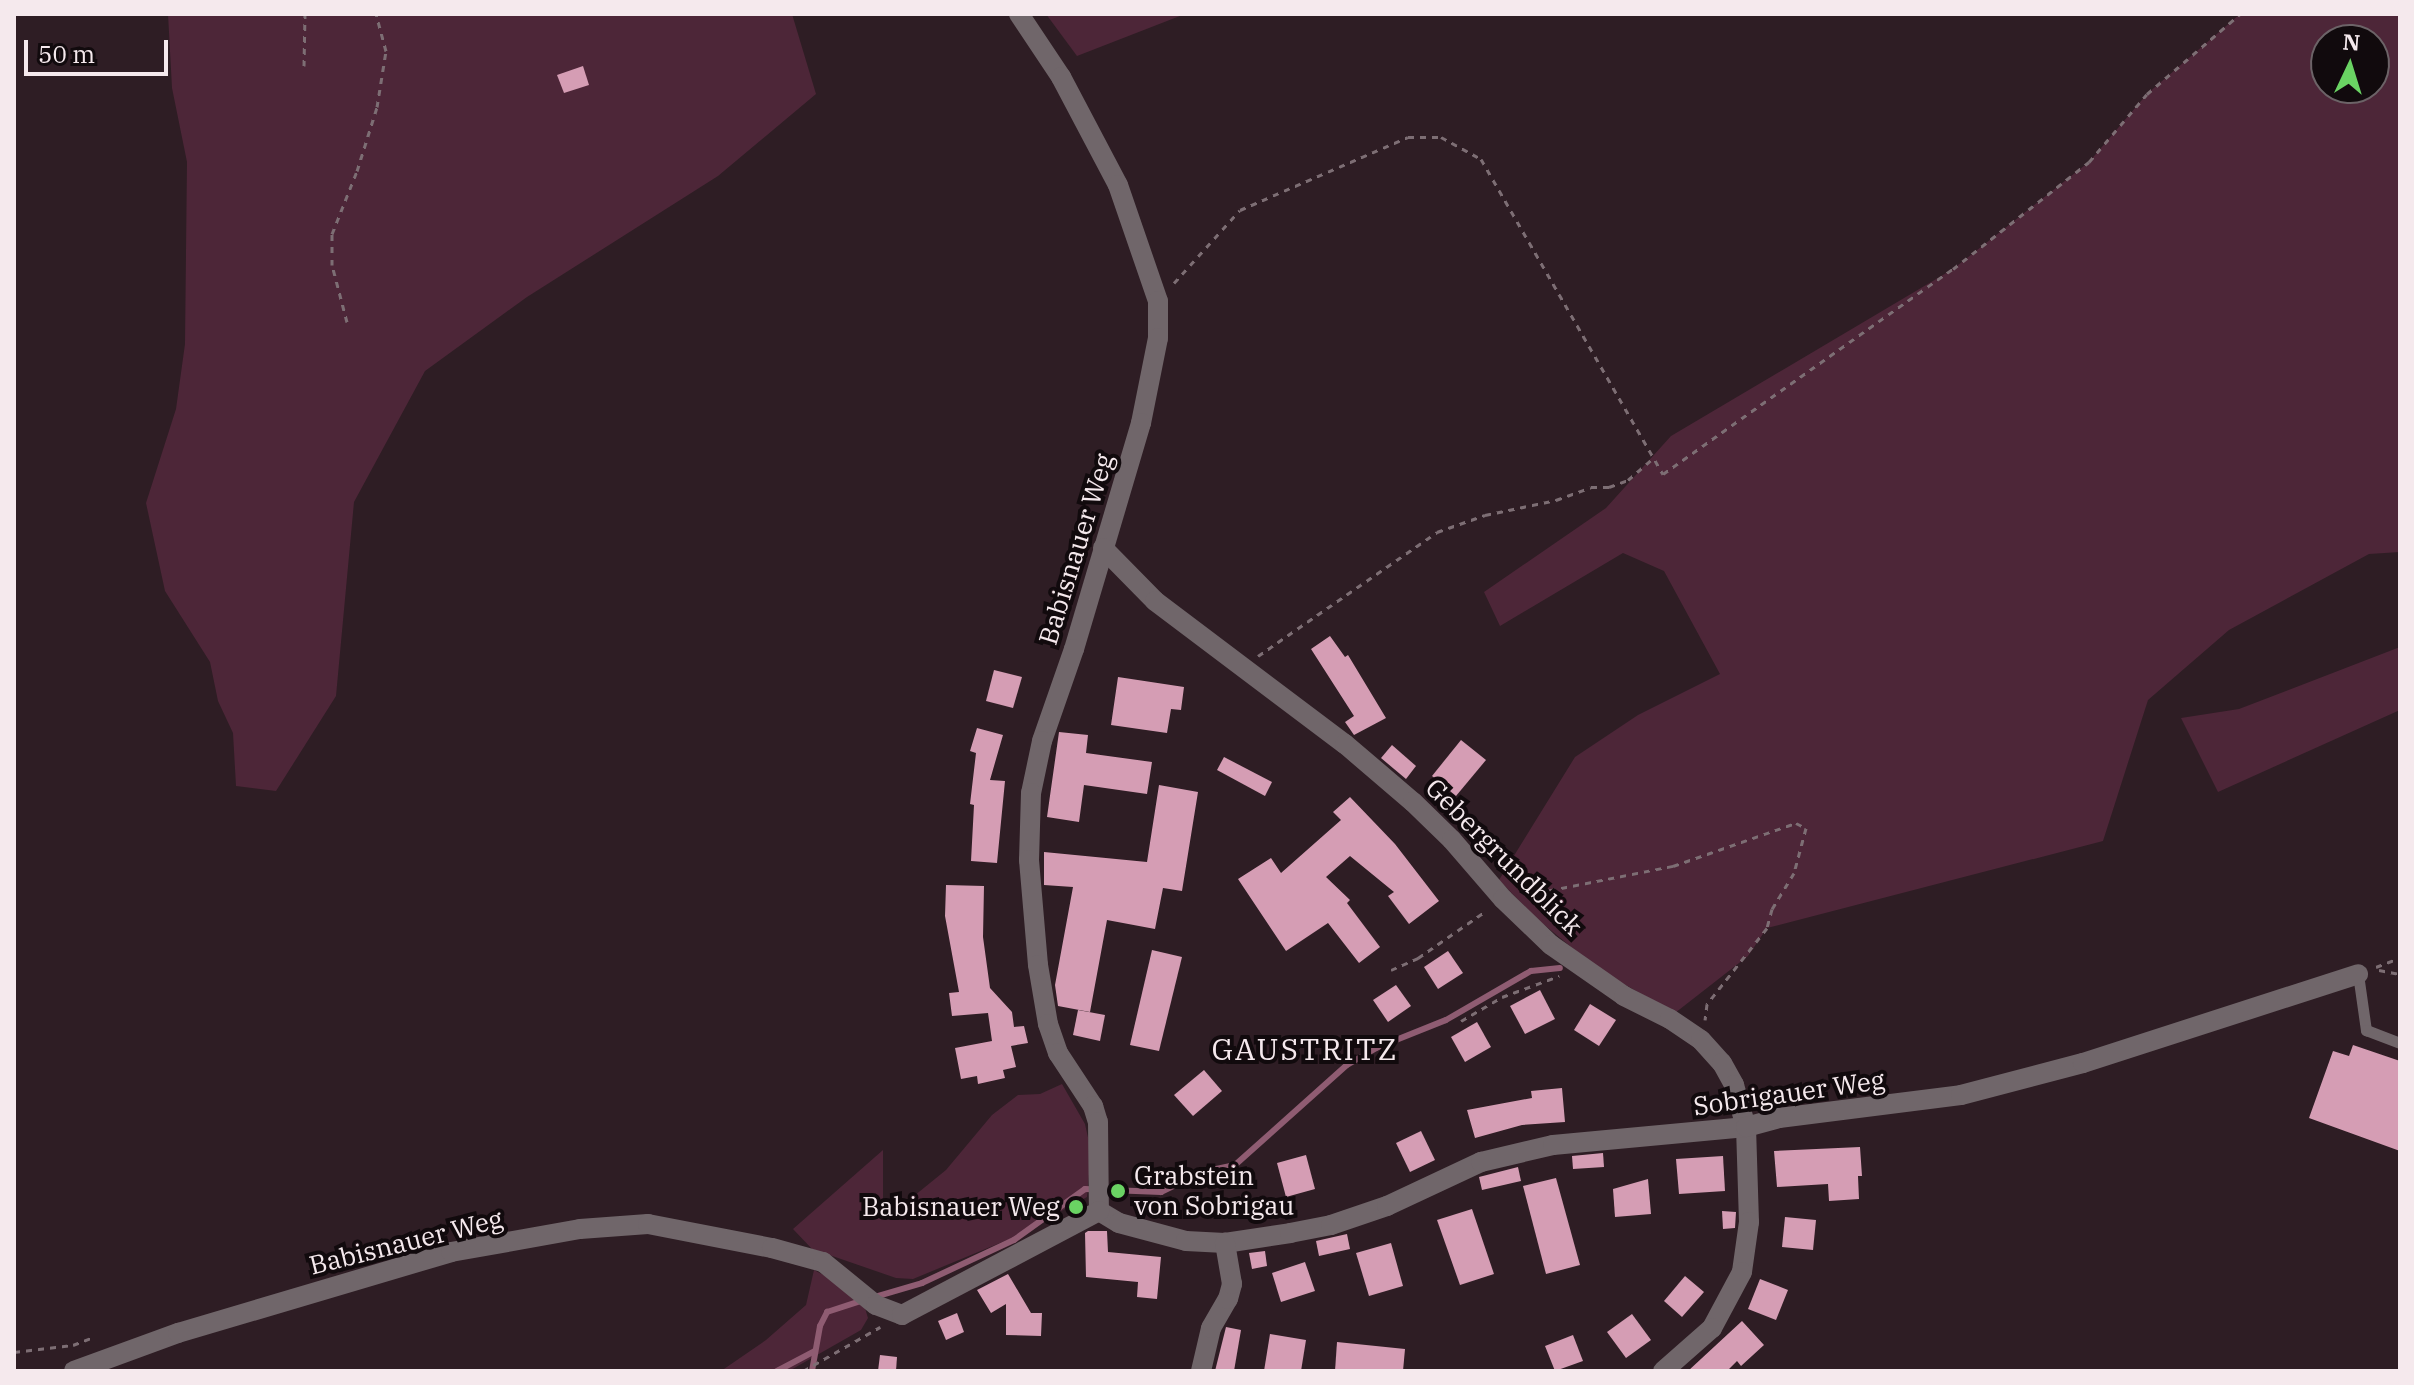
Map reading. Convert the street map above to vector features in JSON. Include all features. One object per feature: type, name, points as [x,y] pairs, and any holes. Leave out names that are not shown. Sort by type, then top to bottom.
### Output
[{"type":"street","name":"Babisnauer Weg","points":[[1019,14],[1061,77],[1118,185],[1158,301],[1158,338],[1141,423],[1042,741],[1031,793],[1029,860],[1038,965],[1048,1024],[1058,1053],[1093,1106],[1101,1153],[1099,1196]]},
{"type":"street","name":"Gebergrundblick","points":[[1103,548],[1155,601],[1241,669],[1345,744],[1413,802],[1452,840],[1503,899],[1551,945],[1624,996],[1670,1019],[1701,1040],[1722,1063],[1734,1085],[1746,1127],[1749,1222],[1742,1272],[1712,1328],[1663,1371]]},
{"type":"street","name":"Sobrigauer Weg","points":[[1225,1243],[1331,1225],[1387,1206],[1481,1162],[1553,1145],[1746,1127],[1779,1118],[1961,1095],[2083,1063],[2358,974]]},
{"type":"street","points":[[902,1315],[1099,1196],[1119,1223],[1186,1241],[1225,1243],[1232,1284],[1228,1299],[1211,1328],[1201,1371]]},
{"type":"street","name":"Babisnauer Weg","points":[[74,1371],[178,1333],[451,1252],[580,1229],[648,1224],[759,1245],[823,1262],[876,1305],[902,1315]]},
{"type":"lane","points":[[2358,974],[2366,1030],[2400,1043]]},
{"type":"path","points":[[304,66],[305,14]]},
{"type":"path","points":[[347,322],[332,265],[332,234],[357,171],[377,107],[386,51],[376,14]]},
{"type":"path","points":[[1158,301],[1240,210],[1408,137],[1441,137],[1481,159],[1663,474],[1953,269],[2089,162],[2147,94],[2240,14]]},
{"type":"path","points":[[1241,669],[1437,532],[1485,515],[1556,500],[1591,487],[1609,487],[1628,480],[1654,457]]},
{"type":"path","points":[[1391,970],[1418,958],[1503,899],[1673,866],[1796,823],[1806,828],[1794,873],[1772,909],[1767,928],[1748,956],[1723,981],[1707,1004],[1701,1040]]},
{"type":"path","points":[[2400,958],[2371,969],[2400,974]]},
{"type":"path","points":[[1461,1021],[1502,997],[1583,968]]},
{"type":"path","points":[[803,1371],[902,1315]]},
{"type":"path","points":[[14,1352],[73,1345],[91,1338]]},
{"type":"shaded area","points":[[168,14],[792,14],[816,94],[718,176],[527,297],[425,371],[354,502],[336,696],[276,791],[236,786],[233,733],[218,701],[210,662],[165,591],[146,503],[176,409],[185,344],[187,162],[172,88]]},
{"type":"shaded area","points":[[1046,14],[1185,14],[1077,56]]},
{"type":"shaded area","points":[[2240,14],[2400,14],[2400,552],[2369,554],[2229,630],[2148,700],[2103,841],[1767,928],[1748,956],[1675,1013],[1599,970],[1536,918],[1499,880],[1575,757],[1638,715],[1720,674],[1664,571],[1623,553],[1500,626],[1484,592],[1606,508],[1671,436],[1953,269],[2089,162],[2147,94]]},
{"type":"shaded area","points":[[2400,647],[2400,710],[2218,792],[2181,718],[2239,709]]},
{"type":"shaded area","points":[[1062,1084],[1085,1124],[1091,1151],[1087,1197],[1012,1238],[913,1279],[896,1278],[812,1249],[793,1229],[883,1150],[883,1212],[893,1213],[946,1170],[992,1115],[1018,1095],[1040,1094]]},
{"type":"shaded area","points":[[814,1270],[839,1283],[864,1305],[868,1318],[861,1330],[789,1371],[721,1371],[766,1340],[806,1305]]},
{"type":"building","points":[[583,66],[589,85],[564,93],[557,75]]},
{"type":"building","points":[[1330,636],[1345,657],[1348,655],[1386,718],[1354,735],[1345,722],[1354,716],[1311,649]]},
{"type":"building","points":[[994,670],[1022,677],[1013,708],[986,701]]},
{"type":"building","points":[[1118,677],[1184,687],[1181,710],[1171,709],[1167,733],[1111,725]]},
{"type":"building","points":[[977,728],[1003,735],[990,780],[1005,781],[997,863],[971,861],[974,805],[970,804],[976,753],[970,751]]},
{"type":"building","points":[[1059,732],[1088,735],[1086,753],[1152,762],[1147,794],[1084,785],[1079,822],[1047,817]]},
{"type":"building","points":[[1461,740],[1486,760],[1456,796],[1432,776]]},
{"type":"building","points":[[1392,745],[1416,766],[1406,779],[1381,758]]},
{"type":"building","points":[[1224,757],[1272,782],[1265,796],[1217,770]]},
{"type":"building","points":[[1159,785],[1198,792],[1182,891],[1163,888],[1155,929],[1107,920],[1090,1012],[1058,1006],[1055,985],[1073,887],[1044,885],[1044,852],[1147,862]]},
{"type":"building","points":[[1350,797],[1395,844],[1439,901],[1409,924],[1388,896],[1394,892],[1350,856],[1326,877],[1350,900],[1347,903],[1380,947],[1359,963],[1328,923],[1286,951],[1238,879],[1271,858],[1281,873],[1341,820],[1333,812]]},
{"type":"building","points":[[946,885],[984,886],[983,937],[990,988],[1012,1012],[1014,1027],[1024,1026],[1028,1043],[1011,1046],[1016,1067],[1003,1070],[1005,1078],[978,1084],[977,1076],[961,1079],[955,1048],[992,1041],[988,1013],[952,1016],[949,993],[959,992],[945,916]]},
{"type":"building","points":[[1152,950],[1182,957],[1159,1051],[1130,1045]]},
{"type":"building","points":[[1448,951],[1463,973],[1438,989],[1424,967]]},
{"type":"building","points":[[1396,985],[1411,1006],[1388,1022],[1373,1000]]},
{"type":"building","points":[[1540,990],[1555,1019],[1525,1034],[1510,1006]]},
{"type":"building","points":[[1590,1004],[1616,1020],[1599,1046],[1574,1030]]},
{"type":"building","points":[[1078,1010],[1105,1015],[1100,1041],[1073,1035]]},
{"type":"building","points":[[1477,1022],[1491,1047],[1465,1062],[1451,1037]]},
{"type":"building","points":[[2353,1045],[2400,1061],[2400,1151],[2309,1118],[2333,1051],[2349,1056]]},
{"type":"building","points":[[1204,1070],[1222,1091],[1193,1116],[1174,1095]]},
{"type":"building","points":[[1562,1088],[1565,1122],[1522,1125],[1475,1138],[1467,1110],[1532,1098],[1531,1091]]},
{"type":"building","points":[[1421,1131],[1435,1160],[1410,1172],[1396,1143]]},
{"type":"building","points":[[1860,1147],[1862,1176],[1858,1176],[1859,1199],[1829,1201],[1828,1184],[1777,1187],[1774,1151]]},
{"type":"building","points":[[1603,1153],[1604,1167],[1573,1169],[1572,1156]]},
{"type":"building","points":[[1306,1155],[1315,1189],[1286,1197],[1277,1163]]},
{"type":"building","points":[[1723,1156],[1725,1191],[1679,1194],[1676,1159]]},
{"type":"building","points":[[1518,1167],[1521,1181],[1482,1190],[1479,1177]]},
{"type":"building","points":[[1556,1178],[1580,1265],[1546,1274],[1523,1186]]},
{"type":"building","points":[[1648,1179],[1651,1214],[1615,1217],[1613,1189]]},
{"type":"building","points":[[1472,1209],[1494,1274],[1460,1285],[1437,1220]]},
{"type":"building","points":[[1722,1211],[1736,1212],[1735,1228],[1723,1229]]},
{"type":"building","points":[[1785,1217],[1816,1220],[1813,1250],[1782,1247]]},
{"type":"building","points":[[1107,1231],[1108,1252],[1161,1257],[1157,1299],[1137,1297],[1138,1282],[1086,1277],[1085,1233]]},
{"type":"building","points":[[1347,1234],[1350,1249],[1319,1256],[1316,1241]]},
{"type":"building","points":[[1391,1243],[1403,1286],[1369,1296],[1356,1253]]},
{"type":"building","points":[[1265,1251],[1267,1266],[1252,1269],[1249,1253]]},
{"type":"building","points":[[1305,1262],[1315,1291],[1281,1302],[1272,1273]]},
{"type":"building","points":[[1008,1274],[1031,1313],[1042,1313],[1041,1336],[1006,1335],[1006,1304],[991,1313],[977,1290]]},
{"type":"building","points":[[1685,1276],[1704,1292],[1682,1317],[1664,1301]]},
{"type":"building","points":[[1760,1279],[1788,1290],[1776,1320],[1748,1309]]},
{"type":"building","points":[[957,1313],[964,1332],[946,1340],[938,1321]]},
{"type":"building","points":[[1632,1314],[1651,1340],[1626,1358],[1607,1332]]},
{"type":"building","points":[[1742,1321],[1764,1345],[1741,1366],[1737,1361],[1727,1371],[1688,1371]]},
{"type":"building","points":[[1226,1327],[1241,1330],[1234,1371],[1215,1371]]},
{"type":"building","points":[[1270,1334],[1306,1340],[1301,1371],[1264,1371]]},
{"type":"building","points":[[1573,1335],[1583,1361],[1555,1371],[1545,1346]]},
{"type":"building","points":[[1337,1342],[1405,1349],[1403,1371],[1335,1371]]},
{"type":"building","points":[[880,1355],[897,1357],[896,1371],[878,1371]]},
{"type":"waterway","points":[[875,1297],[922,1283],[1014,1240],[1085,1189],[1161,1192],[1202,1172],[1235,1165],[1347,1065],[1376,1048],[1446,1020],[1531,971],[1560,968]]},
{"type":"waterway","points":[[812,1371],[820,1326],[827,1312],[864,1300]]},
{"type":"waterway","points":[[777,1371],[815,1351]]},
{"type":"place","name":"Grabstein von Sobrigau","points":[[1118,1191]]},
{"type":"place","name":"Babisnauer Weg","points":[[1076,1207]]},
{"type":"district","name":"GAUSTRITZ","points":[[1305,1049]]}]
